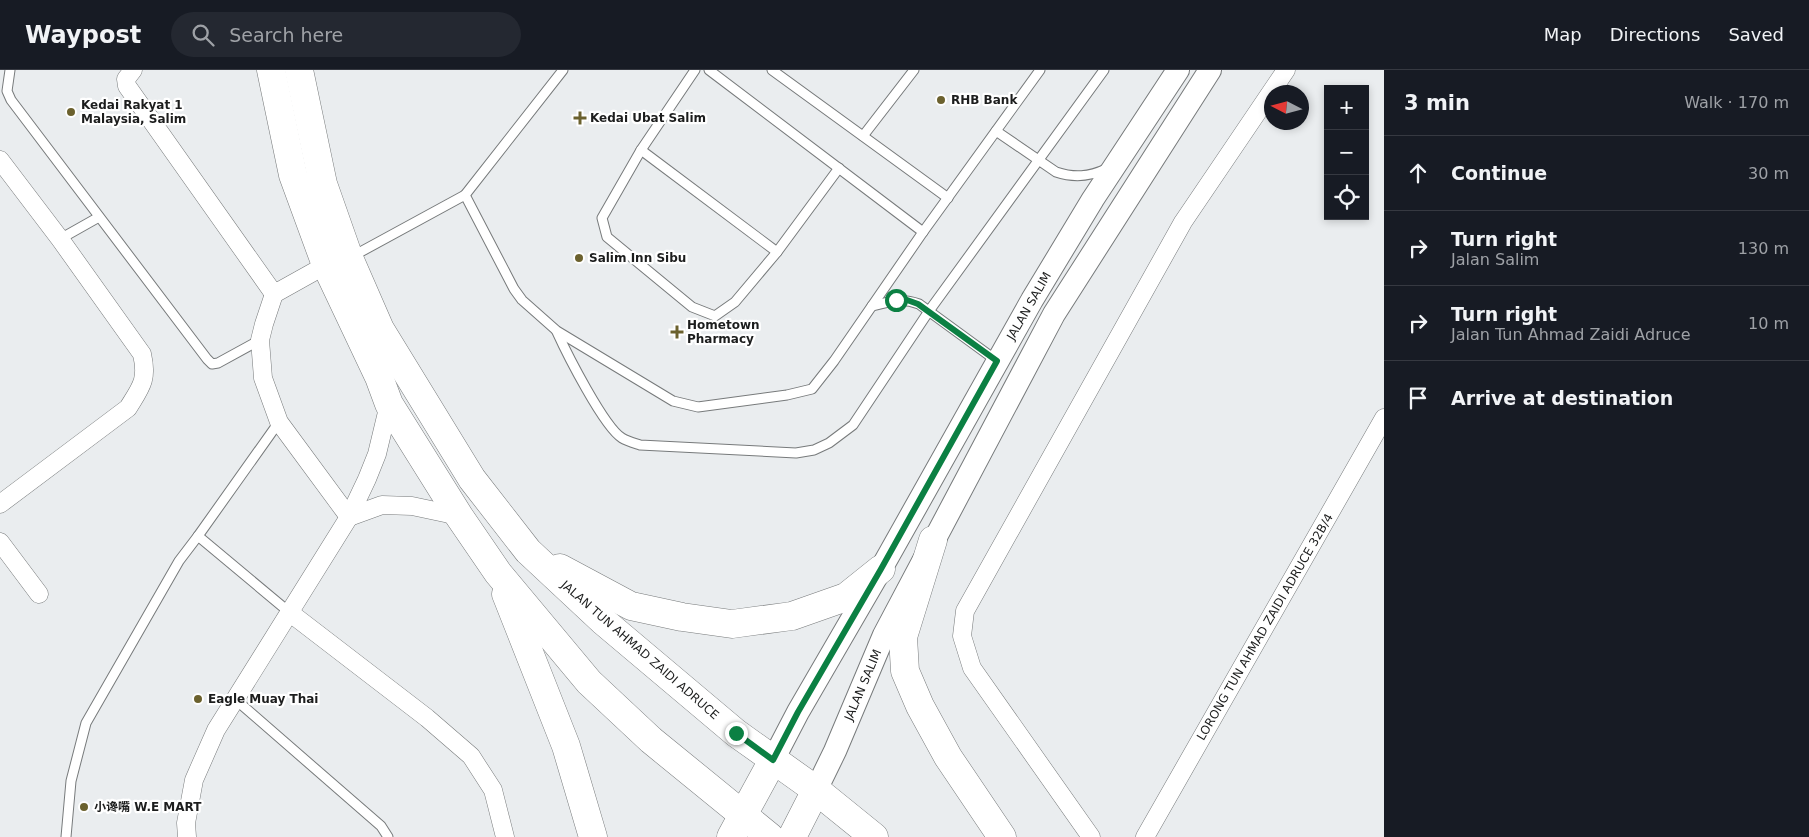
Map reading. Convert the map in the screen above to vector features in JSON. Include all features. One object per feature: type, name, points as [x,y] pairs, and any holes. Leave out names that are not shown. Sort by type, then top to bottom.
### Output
[{"type":"main road","name":"JALAN TUN AHMAD ZAIDI ADRUCE","points":[[271,70],[294,176],[337,262],[472,479],[528,551],[603,621],[736,733],[816,790],[874,837]]},
{"type":"main road","name":"JALAN TUN AHMAD ZAIDI ADRUCE","points":[[298,70],[324,184],[337,262],[388,404],[498,572],[588,682],[651,740],[737,827],[770,837]]},
{"type":"main road","points":[[933,540],[903,637],[905,671],[920,706],[948,757],[1002,837]]},
{"type":"main road","points":[[528,551],[631,606],[682,617],[732,624],[792,616],[846,597],[881,569]]},
{"type":"main road","points":[[498,572],[566,746],[594,837]]},
{"type":"main road","name":"JALAN SALIM","points":[[737,827],[773,760]]},
{"type":"main road","name":"JALAN SALIM","points":[[792,837],[816,790]]},
{"type":"street","points":[[133,70],[126,79],[126,86],[274,294]]},
{"type":"street","name":"JALAN SALIM","points":[[773,760],[798,712],[881,569],[997,361],[1093,199],[1178,70]]},
{"type":"street","name":"JALAN SALIM","points":[[816,790],[835,752],[884,635],[1054,314],[1210,70]]},
{"type":"street","points":[[1091,837],[972,668],[962,636],[965,611],[1183,222],[1286,70]]},
{"type":"street","points":[[0,160],[60,239],[142,354],[146,370],[141,387],[128,408],[0,504]]},
{"type":"street","points":[[337,262],[274,294],[260,340],[262,378],[279,422],[349,517]]},
{"type":"street","points":[[186,837],[186,823],[194,780],[216,730],[349,517],[368,479],[377,454],[388,404]]},
{"type":"street","name":"LORONG TUN AHMAD ZAIDI ADRUCE 32B/4","points":[[1145,837],[1384,418]]},
{"type":"street","points":[[349,517],[382,505],[412,506],[460,516]]},
{"type":"street","points":[[0,542],[39,594]]},
{"type":"street","points":[[289,612],[427,718],[470,756],[493,790],[505,837]]},
{"type":"lane","points":[[10,70],[7,91],[11,100],[206,359],[212,364],[218,363],[260,340]]},
{"type":"lane","points":[[337,262],[465,195],[563,70]]},
{"type":"lane","points":[[695,70],[641,150],[602,218],[607,237],[692,307],[715,316],[735,302],[777,252],[839,168]]},
{"type":"lane","points":[[709,70],[923,232]]},
{"type":"lane","points":[[772,70],[948,198]]},
{"type":"lane","points":[[863,136],[914,70]]},
{"type":"lane","points":[[465,195],[514,289],[522,300],[557,331],[673,400],[698,407],[787,395],[812,389],[834,361],[923,232],[1040,70]]},
{"type":"lane","points":[[557,331],[567,353],[610,426],[622,438],[640,445],[796,453],[814,450],[829,443],[852,425],[929,312],[1104,70]]},
{"type":"lane","points":[[996,131],[1056,172],[1076,177],[1096,174],[1115,165]]},
{"type":"lane","points":[[641,150],[777,252]]},
{"type":"lane","points":[[60,239],[98,217]]},
{"type":"lane","points":[[872,306],[896,300],[907,300],[918,304],[997,361]]},
{"type":"lane","points":[[66,837],[70,781],[86,722],[179,561],[279,422]]},
{"type":"lane","points":[[198,536],[289,612]]},
{"type":"lane","points":[[235,698],[381,826],[388,837]]},
{"type":"place","name":"RHB Bank","points":[[941,100]]},
{"type":"place","name":"Kedai Rakyat 1 Malaysia, Salim","points":[[71,112]]},
{"type":"place","name":"Kedai Ubat Salim","points":[[580,118]]},
{"type":"place","name":"Salim Inn Sibu","points":[[579,258]]},
{"type":"place","name":"Hometown Pharmacy","points":[[677,332]]},
{"type":"place","name":"Eagle Muay Thai","points":[[198,699]]},
{"type":"place","name":"小谗嘴 W.E MART","points":[[84,807]]},
{"type":"route","points":[[736,733],[773,760],[798,712],[881,569],[997,361],[918,304],[907,300],[896,300]]}]
